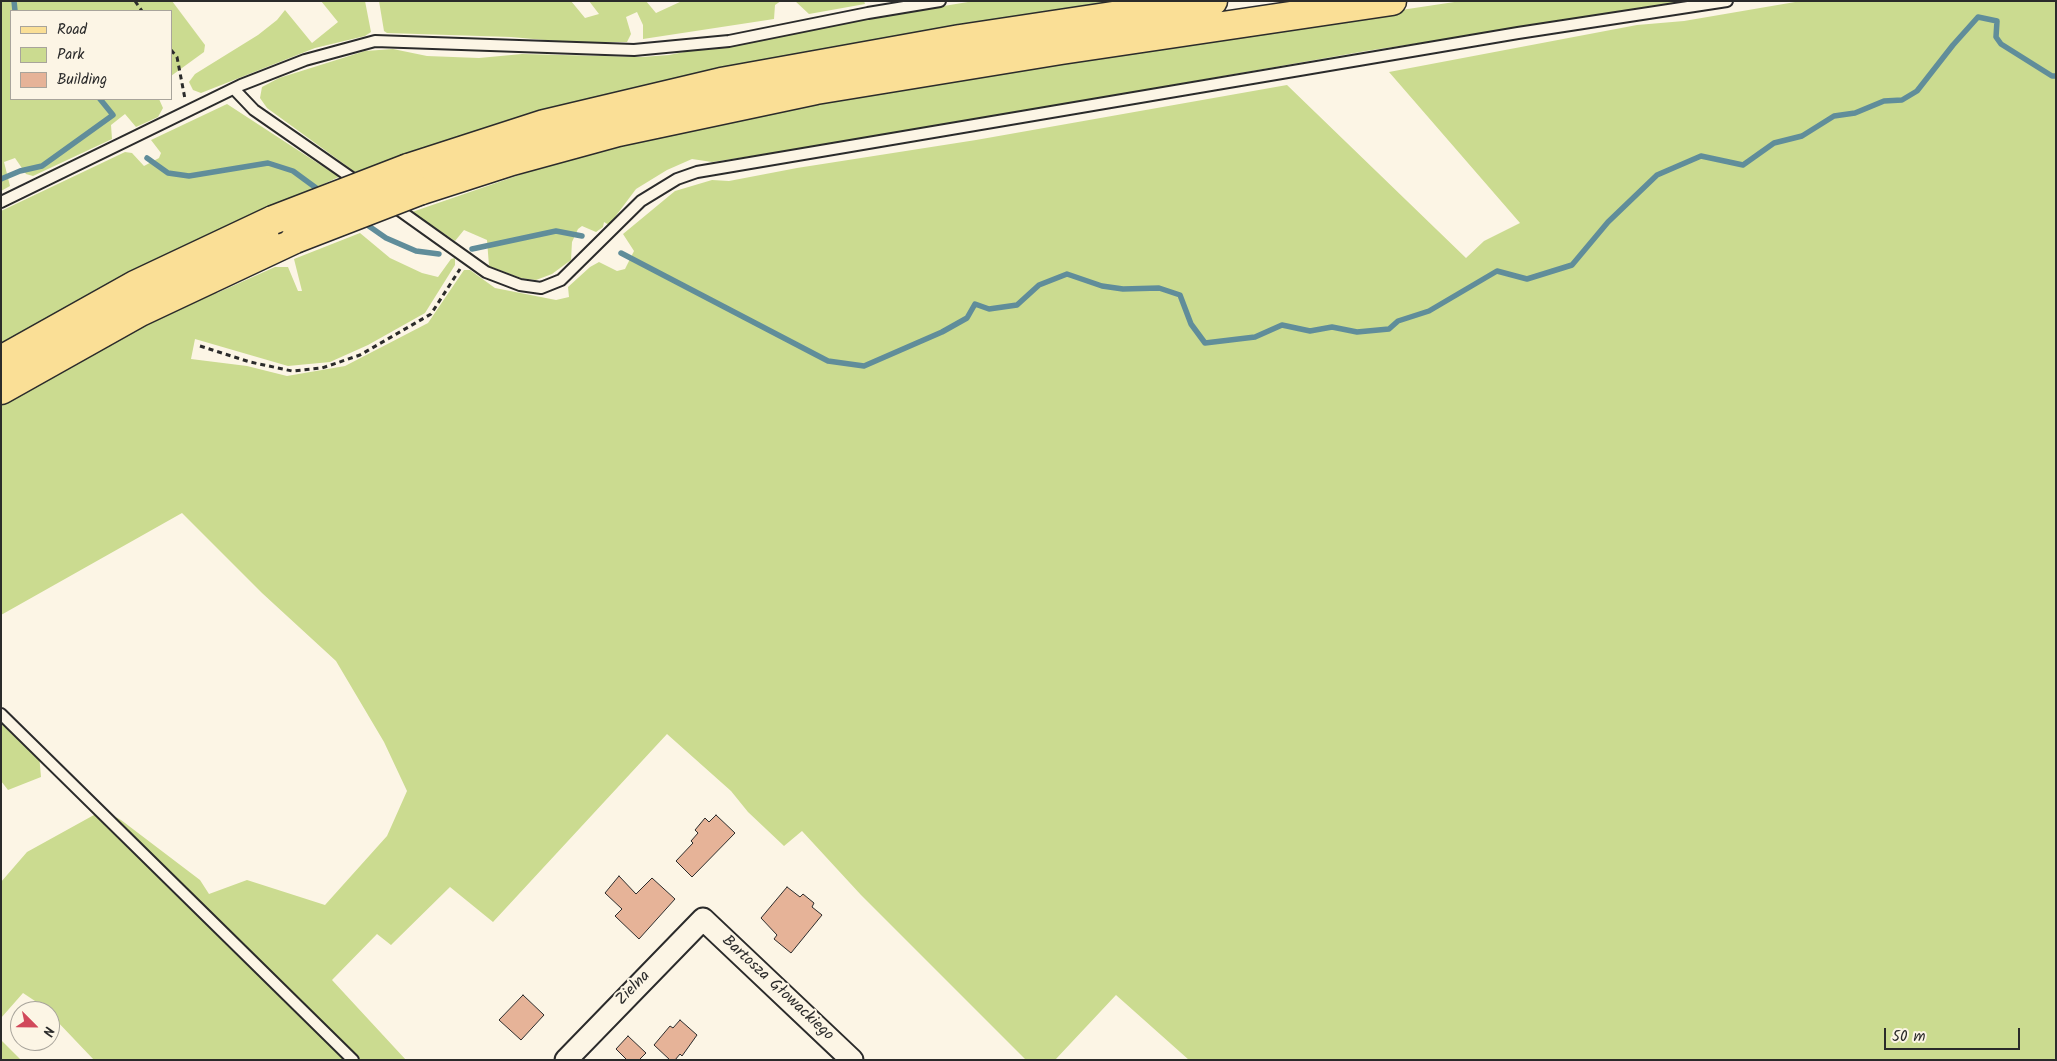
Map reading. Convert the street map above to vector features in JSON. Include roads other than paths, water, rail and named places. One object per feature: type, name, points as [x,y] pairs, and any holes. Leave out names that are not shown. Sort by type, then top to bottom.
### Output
[{"type":"main road","points":[[1,390],[140,312],[295,239],[414,179],[544,124],[721,82],[960,39],[1213,1]]},
{"type":"main road","points":[[1,360],[128,289],[274,220],[414,179],[681,118],[798,94],[1061,50],[1392,1]]},
{"type":"street","name":"Zielna","points":[[566,1060],[703,919]]},
{"type":"street","name":"Bartosza Głowackiego","points":[[703,919],[852,1060]]},
{"type":"lane","points":[[1,202],[234,88],[305,60],[375,41],[634,50],[729,41],[868,13],[940,1]]},
{"type":"lane","points":[[234,88],[254,110],[292,139],[468,258],[495,275],[520,285],[541,288],[561,280],[642,201],[660,188],[697,172],[1518,33],[1727,1]]},
{"type":"lane","points":[[1,714],[353,1060]]},
{"type":"waterway","points":[[14,1],[15,10]]},
{"type":"waterway","points":[[621,253],[828,361],[864,366],[942,332],[967,318],[975,304],[989,309],[1017,305],[1039,285],[1067,274],[1102,286],[1123,289],[1159,288],[1180,295],[1191,324],[1205,343],[1255,337],[1282,325],[1310,331],[1332,327],[1357,332],[1389,329],[1398,321],[1429,311],[1497,271],[1527,279],[1572,265],[1608,222],[1657,175],[1701,156],[1743,165],[1774,143],[1802,136],[1834,116],[1855,113],[1884,101],[1902,100],[1917,91],[1978,17],[1997,21],[1996,37],[2001,44],[2052,76],[2056,76]]},
{"type":"waterway","points":[[1,179],[20,171],[42,166],[113,115],[101,100]]},
{"type":"waterway","points":[[147,158],[168,173],[189,176],[268,163],[293,171],[323,193]]},
{"type":"waterway","points":[[363,222],[386,238],[416,251],[439,254]]},
{"type":"waterway","points":[[472,249],[556,231],[582,236]]}]
